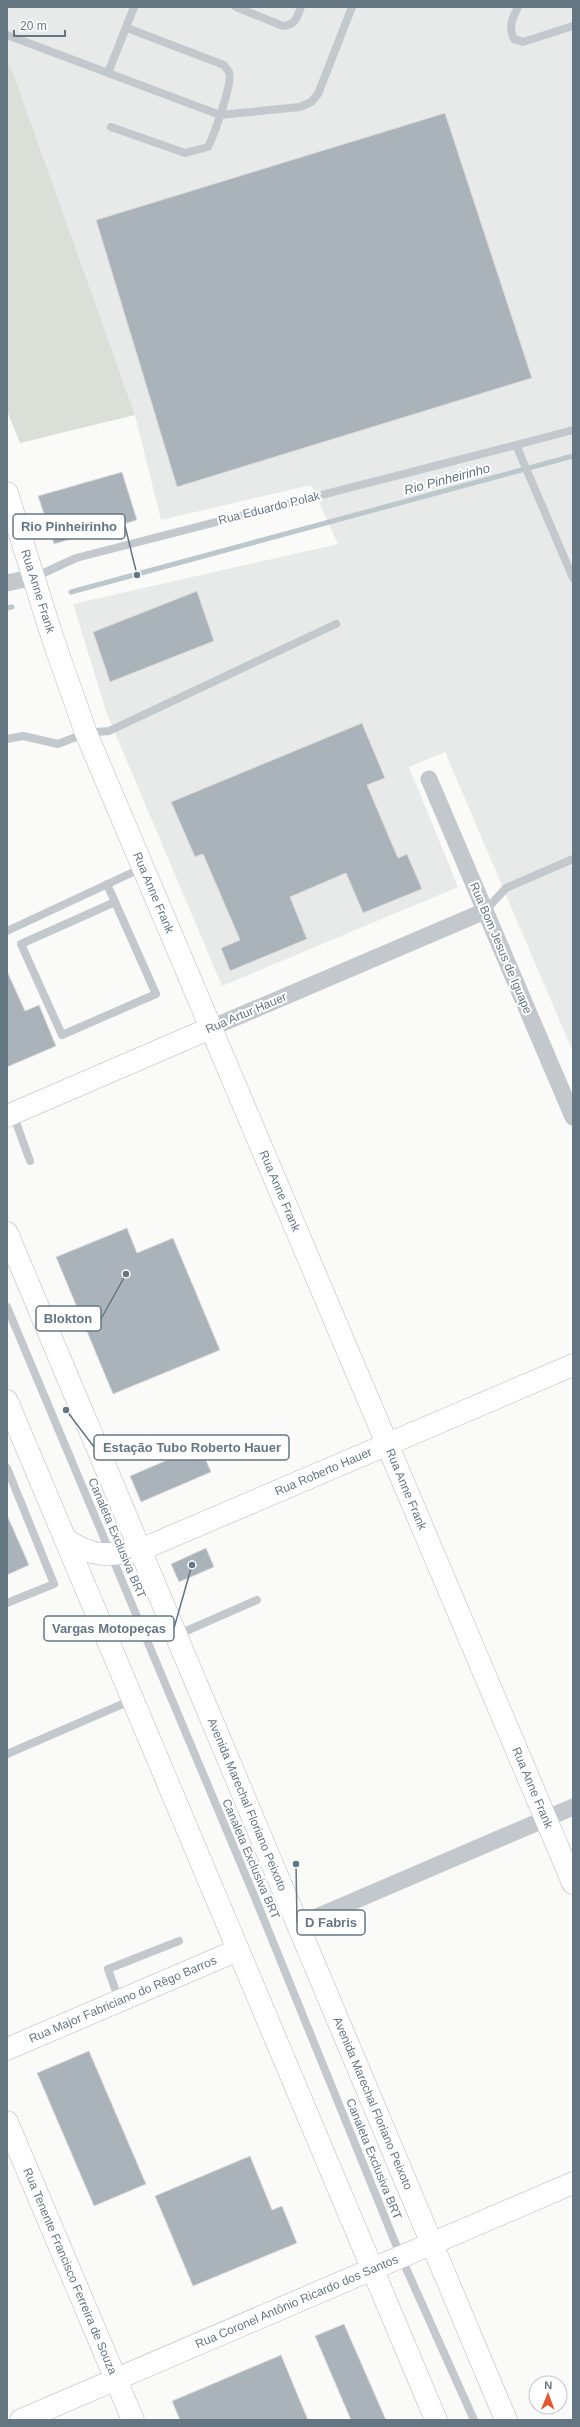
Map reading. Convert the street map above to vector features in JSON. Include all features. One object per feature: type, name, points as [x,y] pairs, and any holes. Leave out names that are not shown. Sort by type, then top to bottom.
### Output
[{"type":"street","name":"Rua Anne Frank","points":[[7,493],[86,733],[573,1883]]},
{"type":"street","name":"Rua Eduardo Polak","points":[[7,584],[34,577]]},
{"type":"street","name":"Rua Bom Jesus de Iguape","points":[[429,779],[573,1117]]},
{"type":"street","name":"Rua Artur Hauer","points":[[10,1115],[485,911]]},
{"type":"street","name":"Avenida Marechal Floriano Peixoto","points":[[7,1233],[506,2420]]},
{"type":"street","name":"Rua Roberto Hauer","points":[[112,1556],[140,1550],[573,1365]]},
{"type":"street","points":[[7,1401],[436,2420]]},
{"type":"street","points":[[65,1539],[79,1548],[95,1554],[112,1556]]},
{"type":"street","points":[[298,1925],[573,1807]]},
{"type":"street","name":"Rua Major Fabriciano do Rêgo Barros","points":[[7,2049],[238,1950]]},
{"type":"street","name":"Rua Tenente Francisco Ferreira de Souza","points":[[7,2122],[133,2420]]},
{"type":"street","name":"Rua Coronel Antônio Ricardo dos Santos","points":[[21,2420],[573,2183]]},
{"type":"lane","points":[[108,73],[134,7]]},
{"type":"lane","points":[[236,7],[283,26],[290,25],[296,20],[301,7]]},
{"type":"lane","points":[[7,35],[220,115],[300,106],[311,102],[318,94],[352,7]]},
{"type":"lane","points":[[518,7],[511,22],[510,32],[514,40],[523,42],[573,26]]},
{"type":"lane","points":[[110,128],[185,153],[208,147],[217,130],[230,82],[229,72],[224,65],[127,28]]},
{"type":"lane","name":"Rua Eduardo Polak","points":[[34,577],[76,558],[516,446],[573,430]]},
{"type":"lane","points":[[516,446],[573,578]]},
{"type":"lane","points":[[7,739],[23,736],[58,744],[86,733],[109,731],[336,624]]},
{"type":"lane","points":[[485,911],[506,888],[573,859]]},
{"type":"lane","points":[[7,932],[143,868]]},
{"type":"lane","points":[[107,884],[156,994],[62,1035],[21,944],[115,902]]},
{"type":"lane","points":[[10,1115],[30,1161]]},
{"type":"lane","name":"Canaleta Exclusiva BRT","points":[[7,1307],[256,1900],[401,2257],[474,2420]]},
{"type":"lane","points":[[7,1468],[54,1584],[7,1603]]},
{"type":"lane","points":[[176,1636],[257,1600]]},
{"type":"lane","points":[[7,1753],[132,1699]]},
{"type":"lane","points":[[119,2001],[108,1968],[179,1941]]},
{"type":"shaded area","points":[[7,7],[573,7],[573,1052],[445,752],[409,767],[458,887],[222,986],[107,714],[73,604],[338,544],[311,485],[161,520],[135,415],[11,67],[7,64]]},
{"type":"shaded area","points":[[7,64],[11,67],[135,415],[20,443],[7,411]]},
{"type":"building","points":[[445,113],[532,378],[177,487],[96,220]]},
{"type":"building","points":[[122,472],[137,520],[54,544],[38,496]]},
{"type":"building","points":[[197,591],[214,641],[110,682],[93,632]]},
{"type":"building","points":[[362,723],[385,778],[367,785],[398,858],[407,854],[422,889],[363,913],[346,873],[290,897],[307,939],[230,971],[221,948],[240,940],[203,854],[195,857],[171,802]]},
{"type":"building","points":[[7,971],[25,1011],[39,1005],[56,1046],[7,1067]]},
{"type":"building","points":[[127,1228],[137,1253],[173,1238],[220,1350],[113,1394],[56,1257]]},
{"type":"building","points":[[200,1446],[211,1472],[141,1502],[130,1476]]},
{"type":"building","points":[[7,1515],[29,1565],[7,1575]]},
{"type":"building","points":[[206,1548],[214,1567],[179,1582],[171,1564]]},
{"type":"building","points":[[89,2051],[146,2184],[94,2206],[37,2073]]},
{"type":"building","points":[[250,2156],[272,2210],[282,2206],[297,2243],[193,2286],[155,2196]]},
{"type":"building","points":[[344,2324],[386,2420],[351,2420],[315,2336]]},
{"type":"building","points":[[281,2355],[308,2420],[180,2420],[172,2401]]},
{"type":"waterway","name":"Rio Pinheirinho","points":[[71,592],[573,456]]},
{"type":"waterway","name":"Rio Pinheirinho","points":[[7,608],[12,607]]},
{"type":"place","name":"Rio Pinheirinho","points":[[137,575]]},
{"type":"place","name":"Blokton","points":[[126,1274]]},
{"type":"place","name":"Estação Tubo Roberto Hauer","points":[[66,1410]]},
{"type":"place","name":"Vargas Motopeças","points":[[192,1565]]},
{"type":"place","name":"D Fabris","points":[[296,1864]]}]
